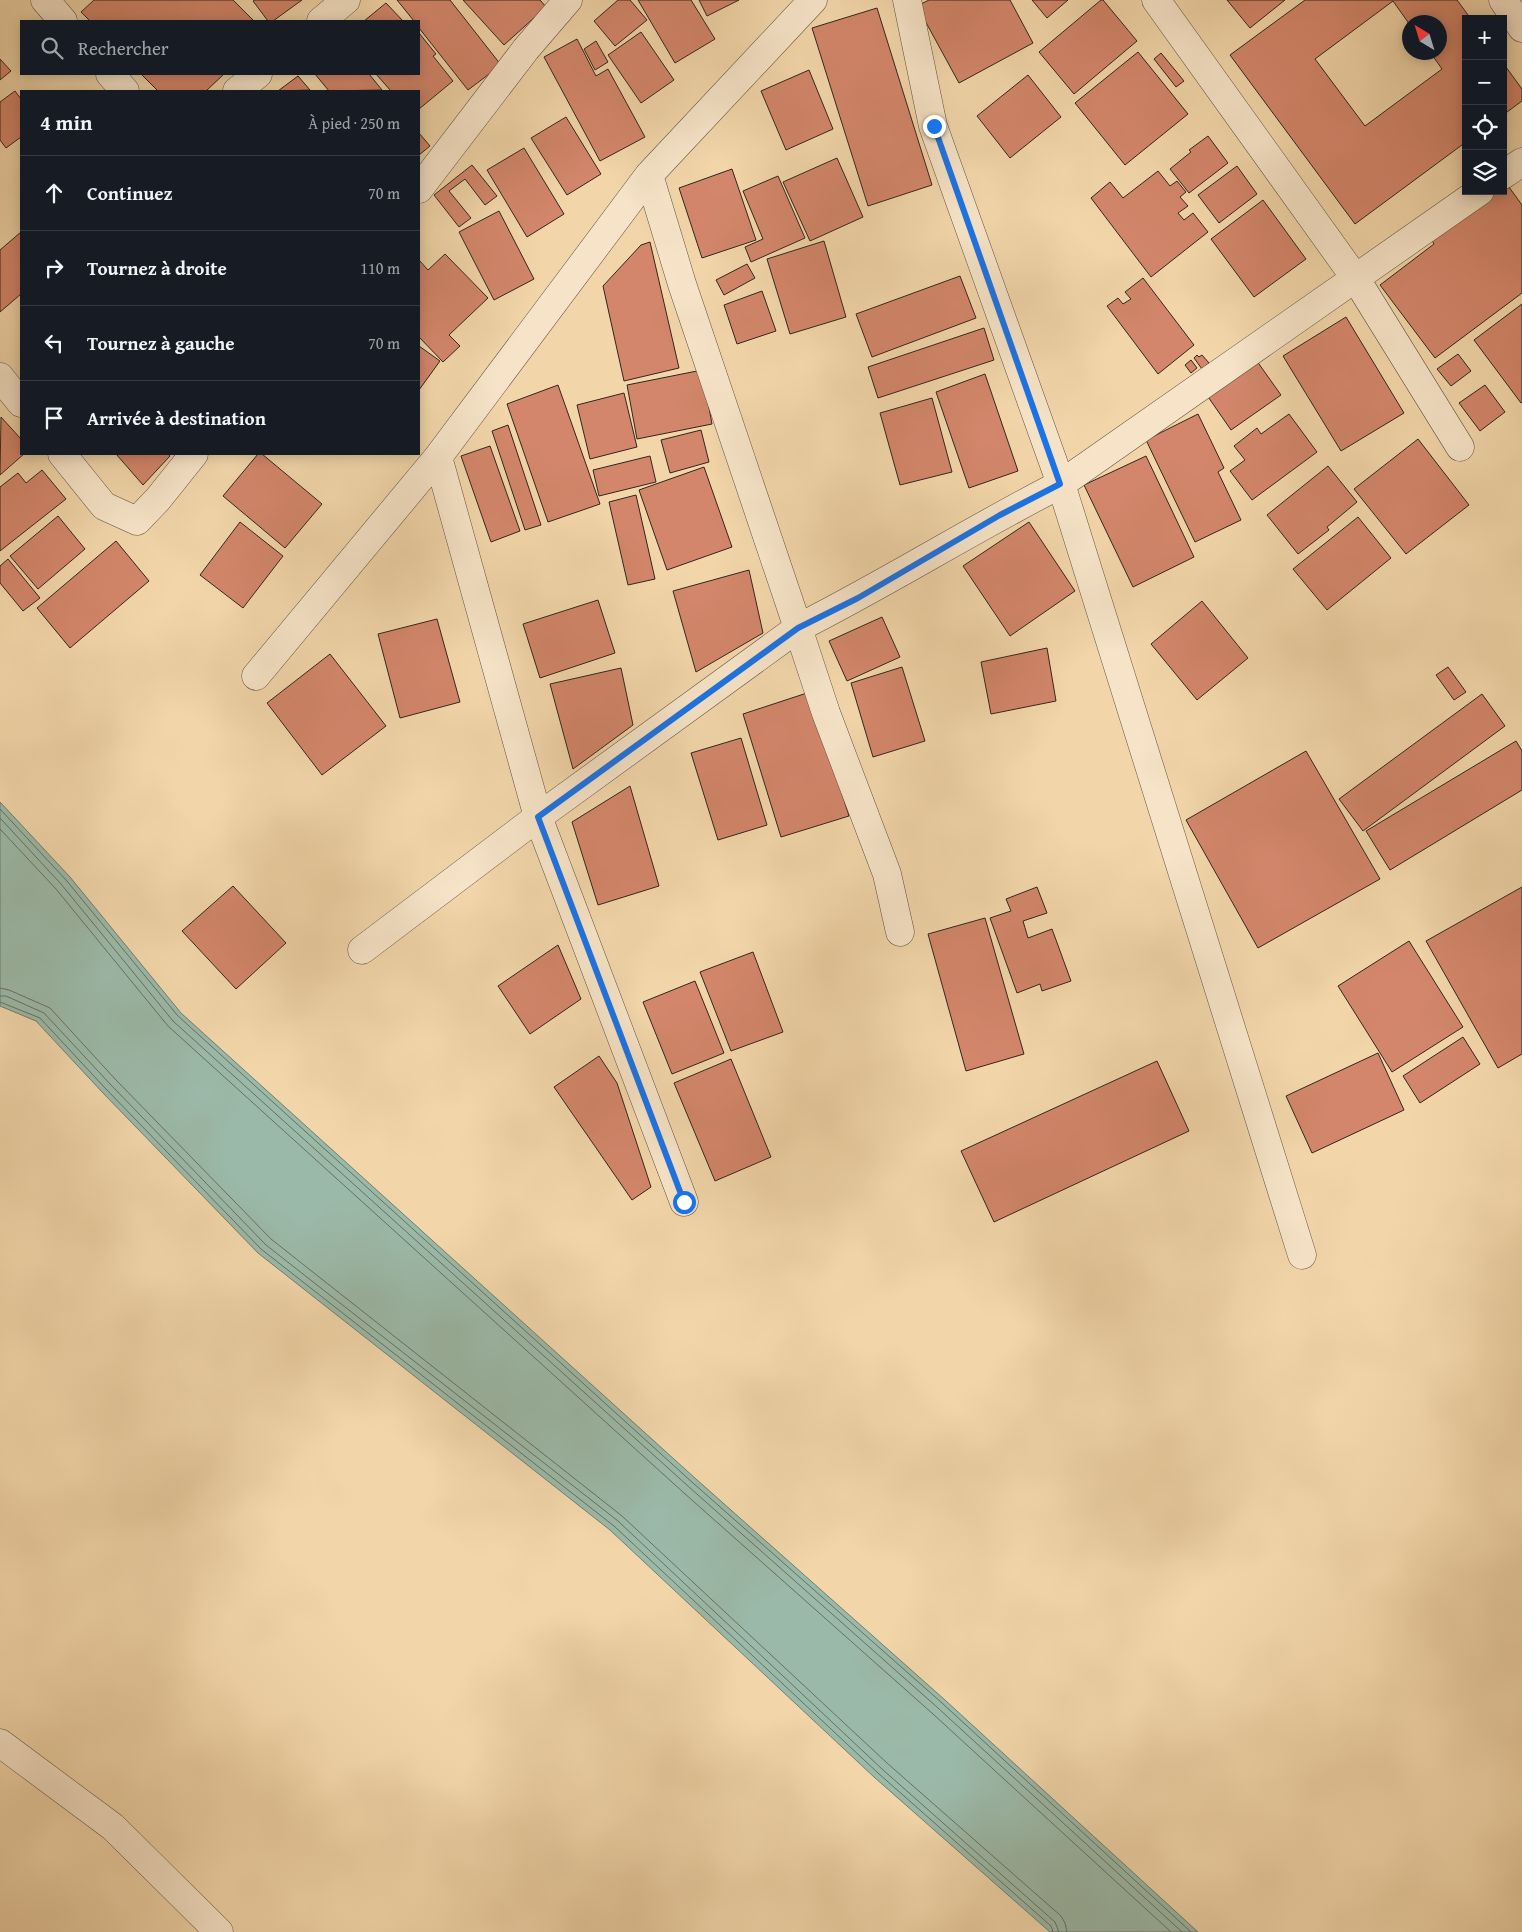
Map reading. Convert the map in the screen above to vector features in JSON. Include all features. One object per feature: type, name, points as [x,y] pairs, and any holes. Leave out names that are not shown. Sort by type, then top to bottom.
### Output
[{"type":"street","points":[[45,0],[62,20]]},
{"type":"street","points":[[321,20],[346,0]]},
{"type":"street","points":[[420,188],[526,49],[568,0]]},
{"type":"street","points":[[256,676],[438,457],[649,175],[813,0]]},
{"type":"street","points":[[907,0],[934,126],[1060,484],[1302,1255]]},
{"type":"street","points":[[1156,0],[1356,279],[1460,447]]},
{"type":"street","points":[[1503,0],[1522,28]]},
{"type":"street","points":[[111,75],[124,90]]},
{"type":"street","points":[[238,90],[257,75]]},
{"type":"street","points":[[1507,172],[1522,162]]},
{"type":"street","points":[[649,175],[682,284],[826,713],[887,874],[900,932]]},
{"type":"street","points":[[362,950],[538,817],[798,628],[858,598],[1000,515],[1060,484],[1474,195]]},
{"type":"street","points":[[0,377],[20,402]]},
{"type":"street","points":[[63,455],[104,506],[137,521],[158,499],[193,455]]},
{"type":"street","points":[[438,457],[538,817],[684,1202]]},
{"type":"street","points":[[0,1743],[113,1827],[220,1932]]},
{"type":"water","points":[[0,802],[70,877],[181,1013],[696,1479],[945,1700],[1198,1932],[1050,1932],[874,1777],[610,1530],[258,1253],[36,1021],[0,1006]]},
{"type":"building","points":[[94,0],[233,0],[253,20],[89,20],[81,12]]},
{"type":"building","points":[[302,0],[274,20],[267,20],[253,1]]},
{"type":"building","points":[[397,0],[450,0],[501,65],[468,90],[420,29],[420,20],[413,20]]},
{"type":"building","points":[[463,0],[540,0],[546,7],[504,45]]},
{"type":"building","points":[[618,0],[630,0],[647,20],[615,46],[594,21]]},
{"type":"building","points":[[638,0],[691,0],[715,39],[675,63]]},
{"type":"building","points":[[699,0],[739,0],[707,16]]},
{"type":"building","points":[[929,0],[1010,0],[1033,43],[959,83],[917,6]]},
{"type":"building","points":[[1032,0],[1068,0],[1047,18]]},
{"type":"building","points":[[1103,0],[1137,41],[1074,94],[1039,52]]},
{"type":"building","points":[[1227,0],[1285,0],[1250,28]]},
{"type":"building","points":[[1305,0],[1457,0],[1468,15],[1462,15],[1462,145],[1355,224],[1230,55]],"holes":[[[1393,1],[1403,15],[1447,15],[1447,60],[1436,60],[1442,69],[1365,126],[1315,59]]]},
{"type":"building","points":[[386,3],[402,20],[365,20]]},
{"type":"building","points":[[877,8],[932,185],[868,206],[812,28]]},
{"type":"building","points":[[641,32],[674,80],[641,103],[608,55]]},
{"type":"building","points":[[420,34],[436,54],[433,56],[453,81],[420,108],[420,90],[390,90],[377,75],[420,75]]},
{"type":"building","points":[[577,39],[596,76],[608,69],[645,137],[600,161],[544,57]]},
{"type":"building","points":[[596,41],[608,62],[595,70],[584,49]]},
{"type":"building","points":[[1138,52],[1188,114],[1125,165],[1075,103]]},
{"type":"building","points":[[1161,53],[1184,81],[1176,87],[1154,59]]},
{"type":"building","points":[[0,59],[11,71],[0,80]]},
{"type":"building","points":[[1507,68],[1522,89],[1522,101],[1507,112]]},
{"type":"building","points":[[809,70],[833,129],[786,150],[761,91]]},
{"type":"building","points":[[142,75],[223,75],[207,90],[157,90]]},
{"type":"building","points":[[316,75],[370,75],[382,90],[328,90]]},
{"type":"building","points":[[1028,75],[1061,117],[1010,158],[977,116]]},
{"type":"building","points":[[298,76],[310,90],[279,90]]},
{"type":"building","points":[[15,91],[20,98],[20,138],[6,148],[0,140],[0,102]]},
{"type":"building","points":[[566,117],[601,174],[567,195],[531,138]]},
{"type":"building","points":[[420,134],[430,146],[420,154]]},
{"type":"building","points":[[1208,136],[1228,163],[1189,193],[1170,169],[1191,152],[1189,150]]},
{"type":"building","points":[[524,148],[564,214],[527,237],[487,170]]},
{"type":"building","points":[[837,158],[863,217],[810,241],[783,182]]},
{"type":"building","points":[[472,165],[497,196],[485,205],[465,179],[449,191],[471,218],[459,227],[434,195]]},
{"type":"building","points":[[1237,166],[1257,194],[1219,223],[1198,195]]},
{"type":"building","points":[[732,169],[756,240],[702,258],[679,188]]},
{"type":"building","points":[[1158,171],[1170,186],[1177,181],[1186,192],[1180,197],[1188,206],[1178,213],[1184,220],[1193,213],[1208,232],[1151,277],[1091,198],[1110,182],[1123,198]]},
{"type":"building","points":[[778,176],[805,238],[751,262],[745,247],[763,239],[743,191]]},
{"type":"building","points":[[1507,184],[1522,205],[1522,293],[1435,358],[1380,285],[1434,244],[1431,239],[1491,195],[1507,195]]},
{"type":"building","points":[[1263,200],[1306,259],[1254,297],[1211,239]]},
{"type":"building","points":[[499,211],[534,279],[494,300],[459,232]]},
{"type":"building","points":[[20,233],[20,295],[0,312],[0,250]]},
{"type":"building","points":[[824,241],[846,317],[790,334],[767,259]]},
{"type":"building","points":[[650,242],[679,368],[624,381],[603,286],[641,245]]},
{"type":"building","points":[[445,254],[488,298],[449,335],[460,346],[443,362],[420,338],[420,261],[428,270]]},
{"type":"building","points":[[747,264],[755,278],[724,295],[716,280]]},
{"type":"building","points":[[960,276],[976,318],[872,357],[856,314]]},
{"type":"building","points":[[1143,278],[1194,345],[1158,374],[1107,306],[1118,298],[1123,304],[1131,299],[1125,292]]},
{"type":"building","points":[[762,291],[776,331],[737,344],[724,305]]},
{"type":"building","points":[[1522,304],[1522,402],[1521,403],[1474,340]]},
{"type":"building","points":[[1346,317],[1404,413],[1341,451],[1283,356]]},
{"type":"building","points":[[984,328],[994,360],[878,398],[868,367]]},
{"type":"building","points":[[420,347],[440,361],[420,389]]},
{"type":"building","points":[[1458,354],[1471,371],[1451,386],[1437,369]]},
{"type":"building","points":[[1197,355],[1199,357],[1202,355],[1209,363],[1202,369],[1194,358]]},
{"type":"building","points":[[1254,357],[1281,395],[1231,430],[1204,391]]},
{"type":"building","points":[[1191,360],[1197,368],[1191,373],[1185,365]]},
{"type":"building","points":[[702,370],[712,424],[637,439],[627,385]]},
{"type":"building","points":[[985,374],[1018,471],[969,488],[936,392]]},
{"type":"building","points":[[558,385],[600,504],[548,522],[507,404]]},
{"type":"building","points":[[1485,385],[1505,412],[1480,431],[1459,403]]},
{"type":"building","points":[[624,393],[637,447],[590,459],[577,405]]},
{"type":"building","points":[[932,398],[952,472],[900,485],[880,413]]},
{"type":"building","points":[[1198,414],[1224,468],[1218,472],[1241,520],[1195,542],[1146,440]]},
{"type":"building","points":[[1289,414],[1317,452],[1252,500],[1230,471],[1245,460],[1234,446],[1257,428],[1261,434]]},
{"type":"building","points":[[1,417],[20,438],[20,455],[23,455],[0,475]]},
{"type":"building","points":[[508,425],[541,525],[525,530],[492,431]]},
{"type":"building","points":[[701,430],[709,462],[670,473],[661,440]]},
{"type":"building","points":[[1418,439],[1469,505],[1406,554],[1354,489]]},
{"type":"building","points":[[490,446],[520,531],[491,542],[461,456]]},
{"type":"building","points":[[117,455],[170,456],[143,485]]},
{"type":"building","points":[[257,455],[263,455],[322,504],[285,548],[223,496]]},
{"type":"building","points":[[650,456],[656,482],[599,496],[593,470]]},
{"type":"building","points":[[1146,456],[1194,557],[1133,587],[1084,485]]},
{"type":"building","points":[[1328,466],[1357,502],[1327,527],[1329,530],[1298,554],[1267,515]]},
{"type":"building","points":[[704,467],[732,547],[667,570],[639,490]]},
{"type":"building","points":[[42,470],[66,499],[0,551],[0,487],[18,473],[26,483]]},
{"type":"building","points":[[636,495],[655,579],[628,585],[609,502]]},
{"type":"building","points":[[58,516],[85,549],[38,589],[10,556]]},
{"type":"building","points":[[1358,517],[1391,558],[1327,610],[1293,569]]},
{"type":"building","points":[[240,522],[283,556],[243,608],[200,575]]},
{"type":"building","points":[[1029,522],[1075,591],[1010,636],[963,566]]},
{"type":"building","points":[[116,541],[149,581],[70,648],[37,608]]},
{"type":"building","points":[[8,559],[40,598],[23,611],[0,583],[0,566]]},
{"type":"building","points":[[749,570],[763,633],[696,672],[673,591]]},
{"type":"building","points":[[598,600],[615,653],[540,678],[523,624]]},
{"type":"building","points":[[1202,601],[1248,658],[1197,700],[1151,644]]},
{"type":"building","points":[[882,617],[900,657],[847,681],[829,641]]},
{"type":"building","points":[[437,619],[460,702],[400,718],[378,634]]},
{"type":"building","points":[[1047,648],[1056,701],[991,714],[981,662]]},
{"type":"building","points":[[330,654],[386,726],[322,775],[267,703]]},
{"type":"building","points":[[902,667],[925,741],[873,757],[851,683]]},
{"type":"building","points":[[1448,667],[1466,692],[1454,700],[1436,675]]},
{"type":"building","points":[[621,668],[633,725],[573,769],[550,684]]},
{"type":"building","points":[[810,692],[849,816],[781,837],[743,714]]},
{"type":"building","points":[[1482,694],[1505,726],[1363,831],[1339,799]]},
{"type":"building","points":[[741,738],[767,825],[718,840],[691,753]]},
{"type":"building","points":[[1516,741],[1522,751],[1522,790],[1390,870],[1366,831]]},
{"type":"building","points":[[1306,751],[1380,879],[1258,948],[1186,820]]},
{"type":"building","points":[[630,786],[659,886],[598,905],[572,822]]},
{"type":"building","points":[[233,886],[286,943],[236,989],[182,931]]},
{"type":"building","points":[[1037,887],[1047,913],[1023,921],[1028,938],[1052,929],[1071,981],[1042,991],[1040,984],[1017,993],[990,918],[1011,911],[1006,899]]},
{"type":"building","points":[[1522,887],[1522,1054],[1498,1068],[1426,941]]},
{"type":"building","points":[[985,918],[1024,1054],[966,1071],[928,934]]},
{"type":"building","points":[[1409,941],[1463,1027],[1392,1072],[1338,986]]},
{"type":"building","points":[[558,945],[581,999],[530,1034],[498,986]]},
{"type":"building","points":[[753,952],[783,1032],[731,1051],[700,972]]},
{"type":"building","points":[[695,981],[724,1053],[672,1074],[643,1002]]},
{"type":"building","points":[[1463,1037],[1480,1064],[1420,1103],[1403,1076]]},
{"type":"building","points":[[1378,1053],[1404,1110],[1312,1153],[1286,1096]]},
{"type":"building","points":[[599,1056],[617,1083],[651,1187],[632,1200],[554,1087]]},
{"type":"building","points":[[731,1059],[771,1157],[715,1181],[674,1083]]},
{"type":"building","points":[[1157,1061],[1189,1131],[994,1222],[961,1151]]},
{"type":"route","points":[[684,1202],[538,817],[798,628],[858,598],[1000,515],[1060,484],[934,126]]}]
